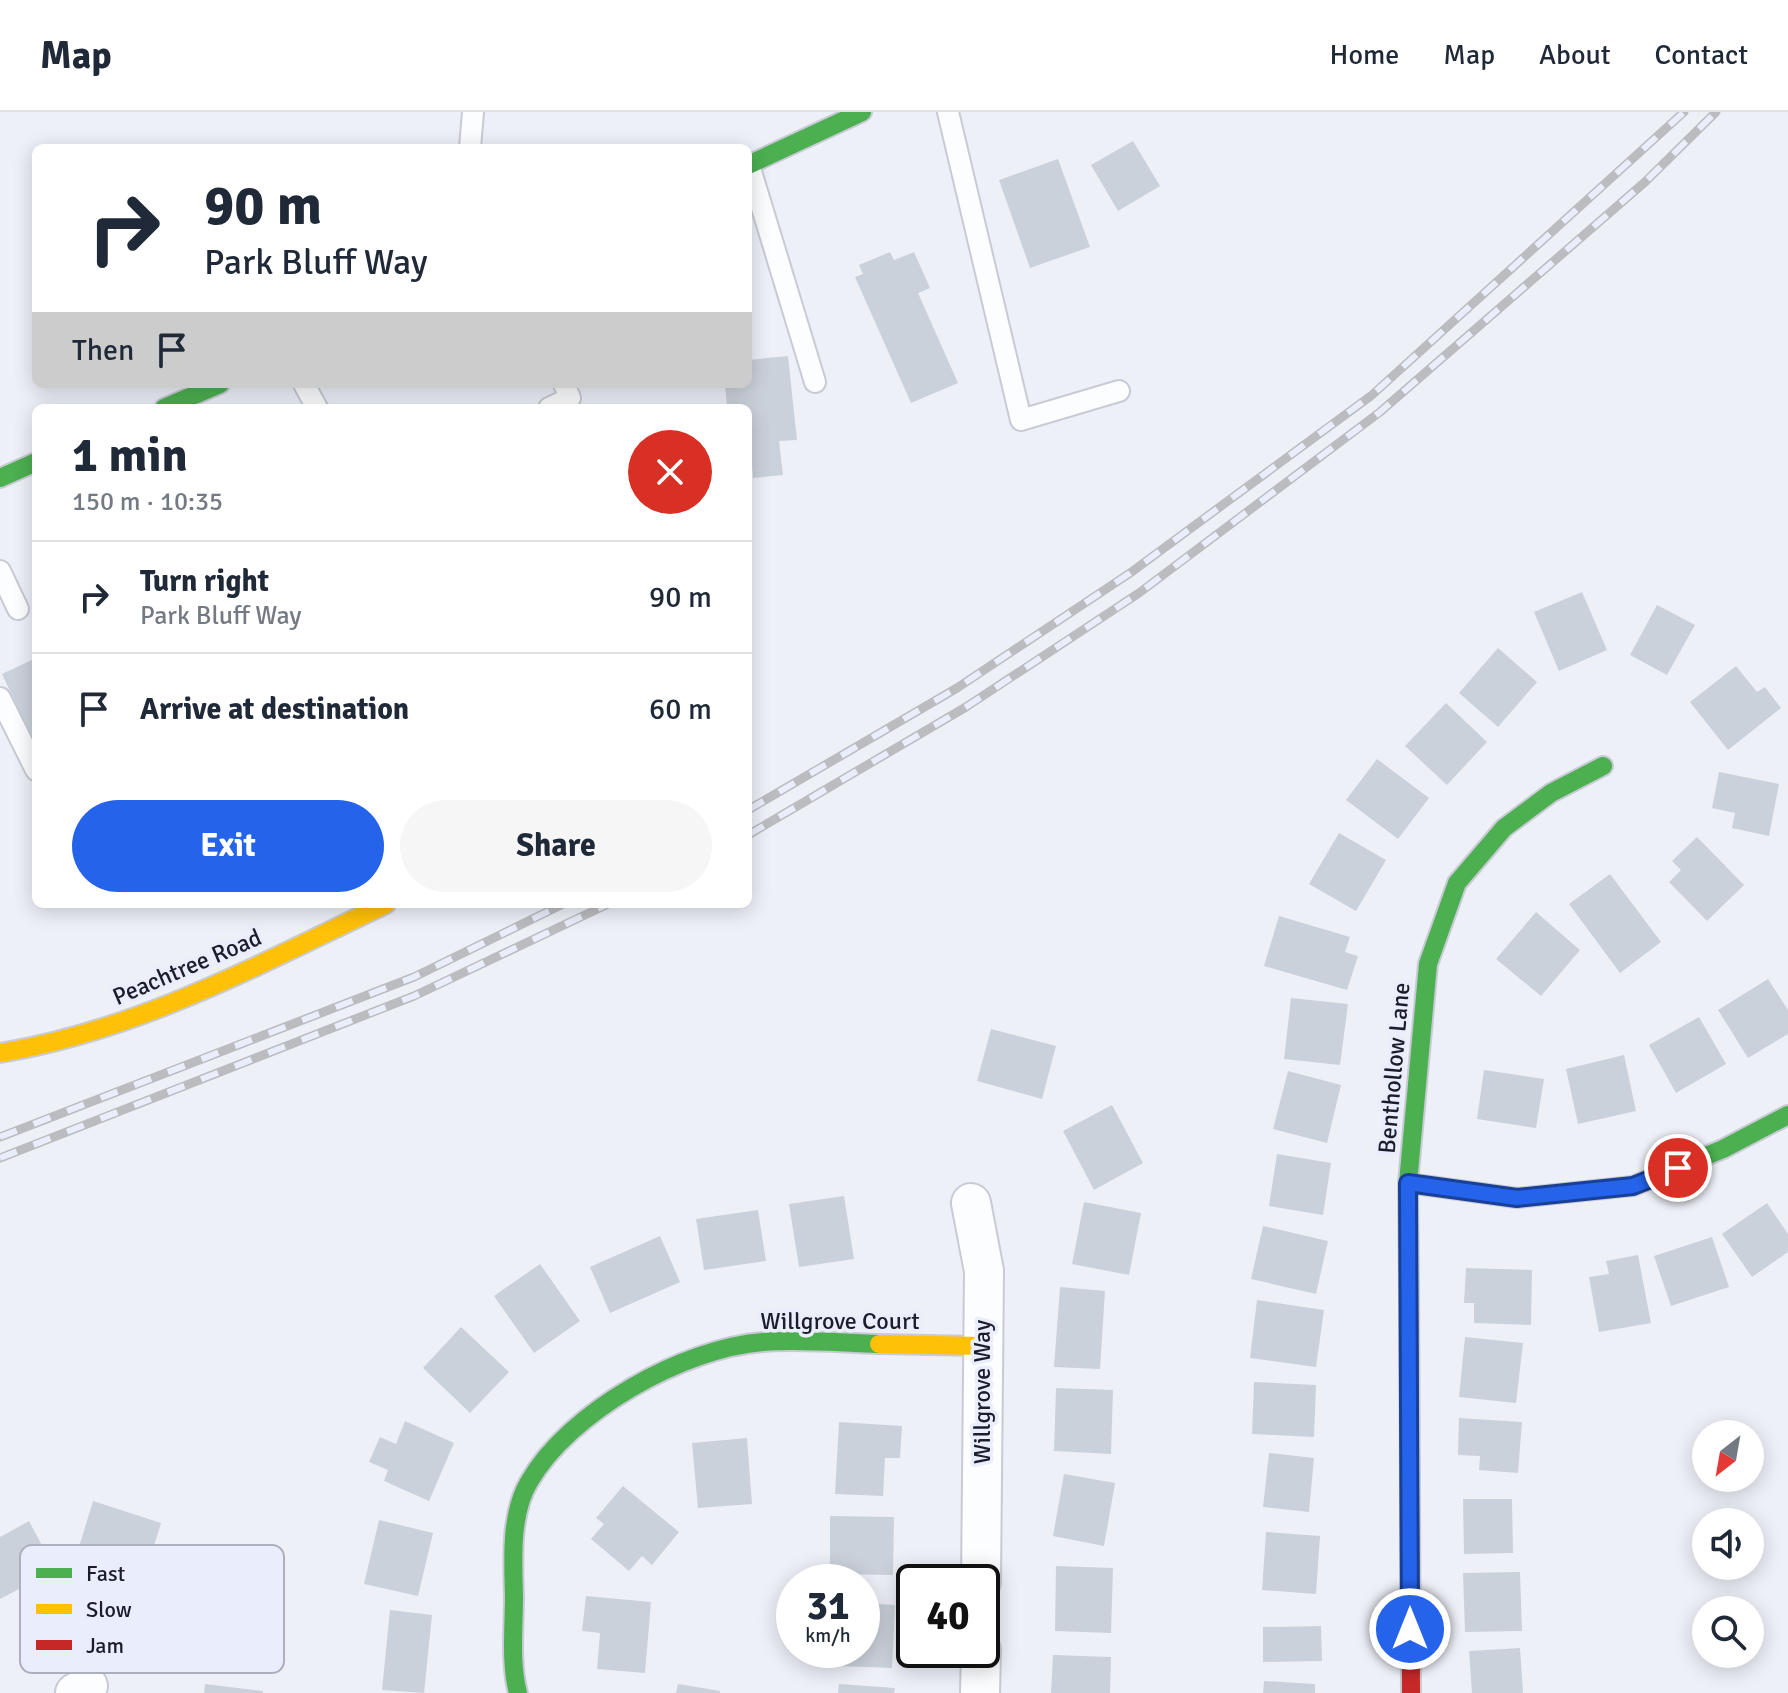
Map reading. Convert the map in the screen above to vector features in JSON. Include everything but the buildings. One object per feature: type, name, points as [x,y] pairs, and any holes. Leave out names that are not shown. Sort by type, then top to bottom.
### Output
[{"type":"street","points":[[752,163],[862,112]]},
{"type":"street","points":[[0,478],[32,464]]},
{"type":"street","name":"Benthollow Lane","points":[[1411,1693],[1408,1183],[1428,964],[1457,883],[1504,828],[1551,793],[1603,766]]},
{"type":"street","name":"Peachtree Road","points":[[0,1053],[32,1049],[158,1011],[377,908]]},
{"type":"street","points":[[1408,1183],[1517,1198],[1633,1186],[1723,1149],[1788,1115]]},
{"type":"street","name":"Willgrove Way","points":[[971,1203],[984,1271],[981,1564]]},
{"type":"street","name":"Willgrove Court","points":[[518,1693],[515,1682],[513,1540],[527,1484],[552,1449],[592,1413],[705,1353],[762,1342],[981,1346]]},
{"type":"street","points":[[980,1693],[981,1668]]},
{"type":"lane","points":[[948,112],[1021,420],[1119,391]]},
{"type":"lane","points":[[471,144],[478,114]]},
{"type":"lane","points":[[752,178],[815,382]]},
{"type":"lane","points":[[557,404],[570,398],[566,388]]},
{"type":"lane","points":[[0,571],[18,609]]},
{"type":"lane","points":[[0,698],[32,762]]},
{"type":"railway","points":[[752,808],[957,688],[1130,573],[1372,395],[1684,112]]},
{"type":"railway","points":[[752,833],[966,707],[1139,593],[1380,412],[1645,182],[1716,112]]},
{"type":"railway","points":[[0,1137],[414,977],[555,908]]},
{"type":"railway","points":[[0,1158],[414,996],[600,908]]},
{"type":"traffic: fast","points":[[752,163],[862,112]]},
{"type":"traffic: fast","points":[[173,404],[211,388]]},
{"type":"traffic: fast","points":[[0,478],[32,464]]},
{"type":"traffic: fast","points":[[1409,1285],[1408,1183],[1428,964],[1457,883],[1504,828],[1551,793],[1603,766]]},
{"type":"traffic: fast","points":[[1408,1183],[1517,1198],[1633,1186],[1723,1149],[1788,1115]]},
{"type":"traffic: fast","points":[[518,1693],[513,1645],[513,1553],[518,1508],[529,1482],[547,1456],[571,1431],[631,1388],[664,1370],[732,1347],[777,1341],[879,1344]]},
{"type":"traffic: slow","points":[[0,1053],[51,1042],[150,1012],[378,908]]},
{"type":"traffic: slow","points":[[879,1344],[981,1346]]},
{"type":"traffic: jam","points":[[1409,1285],[1411,1693]]},
{"type":"route","points":[[1410,1629],[1408,1183],[1517,1198],[1633,1186],[1678,1168]]}]
